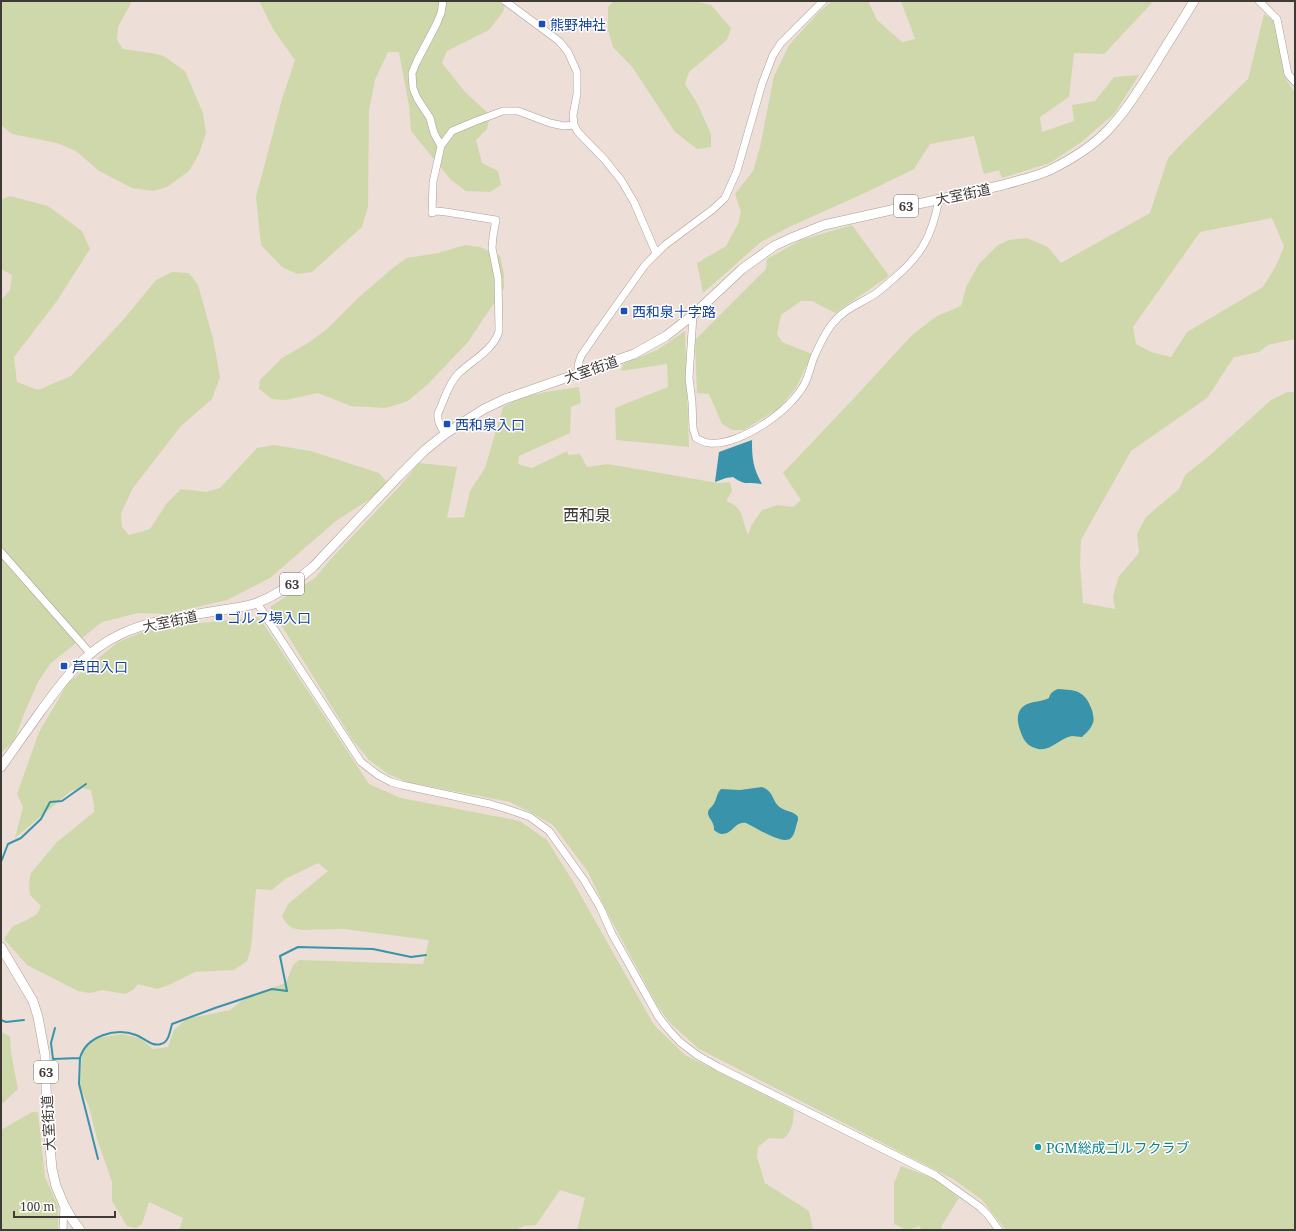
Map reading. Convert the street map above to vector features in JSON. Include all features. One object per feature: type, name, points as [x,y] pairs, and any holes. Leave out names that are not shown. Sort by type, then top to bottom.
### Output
[{"type":"main road","name":"大室街道","points":[[1,767],[60,684],[72,670],[90,654],[120,634],[133,629],[162,621],[257,603],[294,583],[313,567],[425,450],[484,409],[505,399],[634,354],[666,336],[693,315],[742,269],[774,246],[789,239],[824,225],[1003,185],[1049,170],[1075,156],[1107,132],[1127,108],[1194,1]]},
{"type":"main road","name":"大室街道","points":[[1,947],[33,1002],[42,1034],[45,1055],[49,1147],[52,1169],[56,1186],[64,1205],[80,1230]]},
{"type":"street","points":[[441,146],[434,133],[430,118],[417,98],[413,88],[412,73],[436,25],[441,13],[443,1]]},
{"type":"street","points":[[505,1],[559,41],[568,52],[577,72],[577,94],[573,114],[574,125],[578,132],[605,160],[621,180],[634,202],[656,253]]},
{"type":"street","points":[[578,374],[578,365],[581,356],[645,265],[656,253],[712,210],[725,198],[737,171],[762,84],[773,55],[781,43],[823,1]]},
{"type":"street","points":[[1260,1],[1277,19],[1288,74],[1295,82]]},
{"type":"street","points":[[446,434],[438,423],[438,413],[452,381],[494,342],[499,331],[498,278],[492,248],[492,236],[496,220],[446,212],[432,213],[433,182],[441,146],[452,131],[503,111],[518,111],[550,123],[564,126],[574,125]]},
{"type":"street","points":[[693,315],[689,378],[693,428],[696,438],[708,443],[730,441],[763,424],[781,412],[792,401],[806,382],[815,356],[833,323],[845,311],[877,293],[903,271],[921,251],[933,224],[939,199]]},
{"type":"street","points":[[1,552],[90,654]]},
{"type":"street","points":[[257,603],[361,762],[378,776],[402,785],[490,804],[510,810],[530,817],[549,831],[584,880],[600,907],[612,934],[658,1016],[680,1042],[697,1055],[718,1067],[935,1175],[980,1208],[988,1215],[999,1230]]},
{"type":"street","points":[[63,1230],[64,1205]]},
{"type":"green space","points":[[1,1],[132,1],[118,27],[117,40],[123,49],[164,56],[185,71],[203,113],[206,133],[199,154],[189,171],[167,187],[153,191],[132,188],[99,171],[76,151],[57,143],[12,134],[1,125]]},
{"type":"green space","points":[[259,1],[506,1],[503,12],[489,30],[447,51],[442,63],[465,92],[490,115],[487,129],[476,140],[482,163],[498,171],[501,185],[490,192],[466,191],[451,180],[411,131],[409,106],[399,52],[388,52],[375,80],[369,110],[368,207],[362,227],[312,272],[297,274],[282,267],[261,245],[256,197],[282,99],[295,60],[273,29]]},
{"type":"green space","points":[[614,1],[695,1],[711,5],[731,28],[727,40],[689,72],[685,84],[697,103],[711,134],[711,147],[697,149],[675,132],[633,68],[613,47],[608,30],[608,7]]},
{"type":"green space","points":[[832,1],[868,1],[877,20],[902,42],[915,39],[901,1],[1152,1],[1151,4],[1104,54],[1074,53],[1069,97],[1040,117],[1042,132],[1074,121],[1072,105],[1095,101],[1114,77],[1139,75],[1114,114],[1080,143],[1050,163],[1002,178],[999,170],[984,174],[974,136],[930,144],[914,169],[789,227],[761,242],[703,293],[697,263],[726,246],[738,224],[741,212],[735,194],[753,171],[760,147],[774,76],[789,45],[819,12]]},
{"type":"green space","name":"PGM総成ゴルフクラブ","points":[[1264,14],[1275,22],[1286,79],[1295,93],[1295,339],[1268,345],[1259,352],[1234,357],[1207,398],[1131,451],[1081,540],[1080,564],[1083,603],[1115,609],[1113,596],[1119,576],[1139,553],[1137,534],[1146,517],[1179,489],[1185,475],[1209,456],[1271,400],[1287,392],[1295,392],[1295,1230],[1006,1230],[982,1200],[953,1179],[699,1049],[670,1023],[657,1005],[608,914],[588,872],[553,825],[510,802],[407,782],[388,774],[369,760],[352,739],[270,607],[315,578],[399,487],[419,463],[457,467],[447,518],[464,517],[470,491],[485,468],[503,407],[520,399],[540,393],[559,390],[579,387],[581,403],[571,407],[570,433],[519,456],[518,464],[532,468],[567,451],[568,455],[580,454],[587,467],[608,464],[718,483],[730,482],[732,491],[726,501],[736,507],[742,515],[748,535],[751,526],[762,510],[778,505],[793,507],[801,500],[783,473],[913,334],[937,316],[961,306],[966,287],[979,264],[998,245],[1009,240],[1027,238],[1048,247],[1061,263],[1150,213],[1168,158],[1248,79]],"holes":[[[1272,218],[1284,246],[1277,264],[1263,287],[1187,332],[1171,357],[1151,352],[1136,344],[1133,327],[1200,232]]]},
{"type":"green space","points":[[10,196],[48,206],[82,231],[90,249],[57,301],[14,357],[17,382],[38,390],[71,376],[123,320],[156,280],[172,272],[189,273],[198,285],[213,338],[220,377],[212,399],[181,426],[133,488],[121,513],[122,527],[129,535],[150,529],[167,503],[181,489],[206,492],[220,488],[257,448],[274,445],[311,451],[379,473],[390,486],[336,521],[270,578],[227,600],[167,614],[138,613],[102,622],[50,664],[38,682],[14,741],[1,753],[1,300],[10,290],[12,275],[1,269],[1,200]]},
{"type":"green space","points":[[852,225],[889,276],[835,313],[812,301],[801,301],[781,315],[777,334],[782,342],[812,354],[796,388],[779,408],[744,430],[732,430],[722,424],[709,394],[697,393],[695,340],[766,269],[767,259],[801,240]]},
{"type":"green space","points":[[465,245],[480,247],[500,256],[504,274],[504,288],[468,342],[429,383],[408,401],[386,408],[351,406],[318,393],[286,400],[272,399],[259,389],[260,380],[282,358],[308,343],[327,329],[358,298],[394,267],[407,258],[438,253]]},
{"type":"green space","points":[[685,331],[689,447],[616,440],[615,408],[668,387],[667,364],[621,371],[623,364],[657,350]]},
{"type":"green space","points":[[259,617],[369,784],[401,798],[520,821],[547,840],[572,880],[654,1025],[685,1055],[794,1110],[793,1122],[789,1133],[783,1139],[769,1138],[758,1147],[757,1157],[765,1183],[809,1211],[813,1230],[577,1230],[585,1198],[560,1190],[536,1225],[525,1226],[514,1230],[179,1230],[183,1218],[149,1202],[142,1224],[136,1228],[127,1226],[112,1201],[112,1182],[97,1139],[89,1107],[80,1087],[82,1053],[88,1043],[97,1038],[122,1034],[140,1038],[153,1049],[168,1047],[174,1030],[186,1019],[230,1010],[248,996],[286,983],[293,965],[299,960],[423,964],[429,940],[344,929],[301,930],[292,928],[286,923],[282,916],[288,904],[328,871],[318,863],[285,879],[272,890],[256,889],[251,948],[247,961],[234,970],[195,972],[169,985],[157,989],[138,984],[133,990],[125,994],[102,990],[90,993],[78,991],[27,965],[4,939],[13,926],[37,914],[41,906],[30,895],[29,882],[31,873],[57,842],[94,812],[91,790],[83,788],[71,791],[15,838],[23,807],[17,794],[39,732],[68,683],[118,642],[152,628]]},
{"type":"green space","points":[[1,1032],[10,1036],[11,1053],[18,1089],[1,1105]]},
{"type":"green space","points":[[32,1112],[38,1112],[45,1177],[58,1206],[58,1230],[1,1230],[1,1130]]},
{"type":"green space","points":[[901,1166],[933,1178],[959,1198],[941,1227],[943,1230],[921,1230],[920,1226],[907,1230],[894,1224],[894,1183]]},
{"type":"water","points":[[752,440],[754,463],[762,484],[744,483],[733,477],[715,482],[719,452]]},
{"type":"water","points":[[1058,689],[1075,691],[1083,695],[1092,710],[1094,718],[1093,723],[1082,737],[1067,737],[1045,749],[1032,747],[1025,741],[1021,733],[1018,720],[1019,712],[1021,708],[1029,703],[1049,698],[1052,692]]},
{"type":"water","points":[[762,787],[769,791],[781,808],[798,817],[791,838],[782,840],[776,838],[746,823],[739,824],[729,832],[722,834],[714,830],[714,826],[708,812],[721,789],[740,790]]},
{"type":"waterway","points":[[1,862],[8,844],[21,838],[41,819],[50,802],[62,801],[86,784]]},
{"type":"waterway","points":[[55,1028],[51,1043],[53,1059],[80,1058],[83,1050],[88,1044],[103,1035],[111,1033],[120,1032],[136,1035],[157,1045],[166,1041],[172,1024],[272,989],[287,991],[280,956],[298,947],[373,949],[411,957],[426,955]]},
{"type":"waterway","points":[[1,1020],[6,1022],[24,1020]]},
{"type":"waterway","points":[[80,1058],[79,1084],[98,1159]]},
{"type":"place","name":"熊野神社","points":[[542,24]]},
{"type":"place","name":"西和泉十字路","points":[[624,311]]},
{"type":"place","name":"西和泉入口","points":[[447,424]]},
{"type":"place","name":"ゴルフ場入口","points":[[219,617]]},
{"type":"place","name":"芦田入口","points":[[64,666]]},
{"type":"place","name":"PGM総成ゴルフクラブ","points":[[1038,1147]]},
{"type":"district","name":"西和泉","points":[[587,515]]}]
